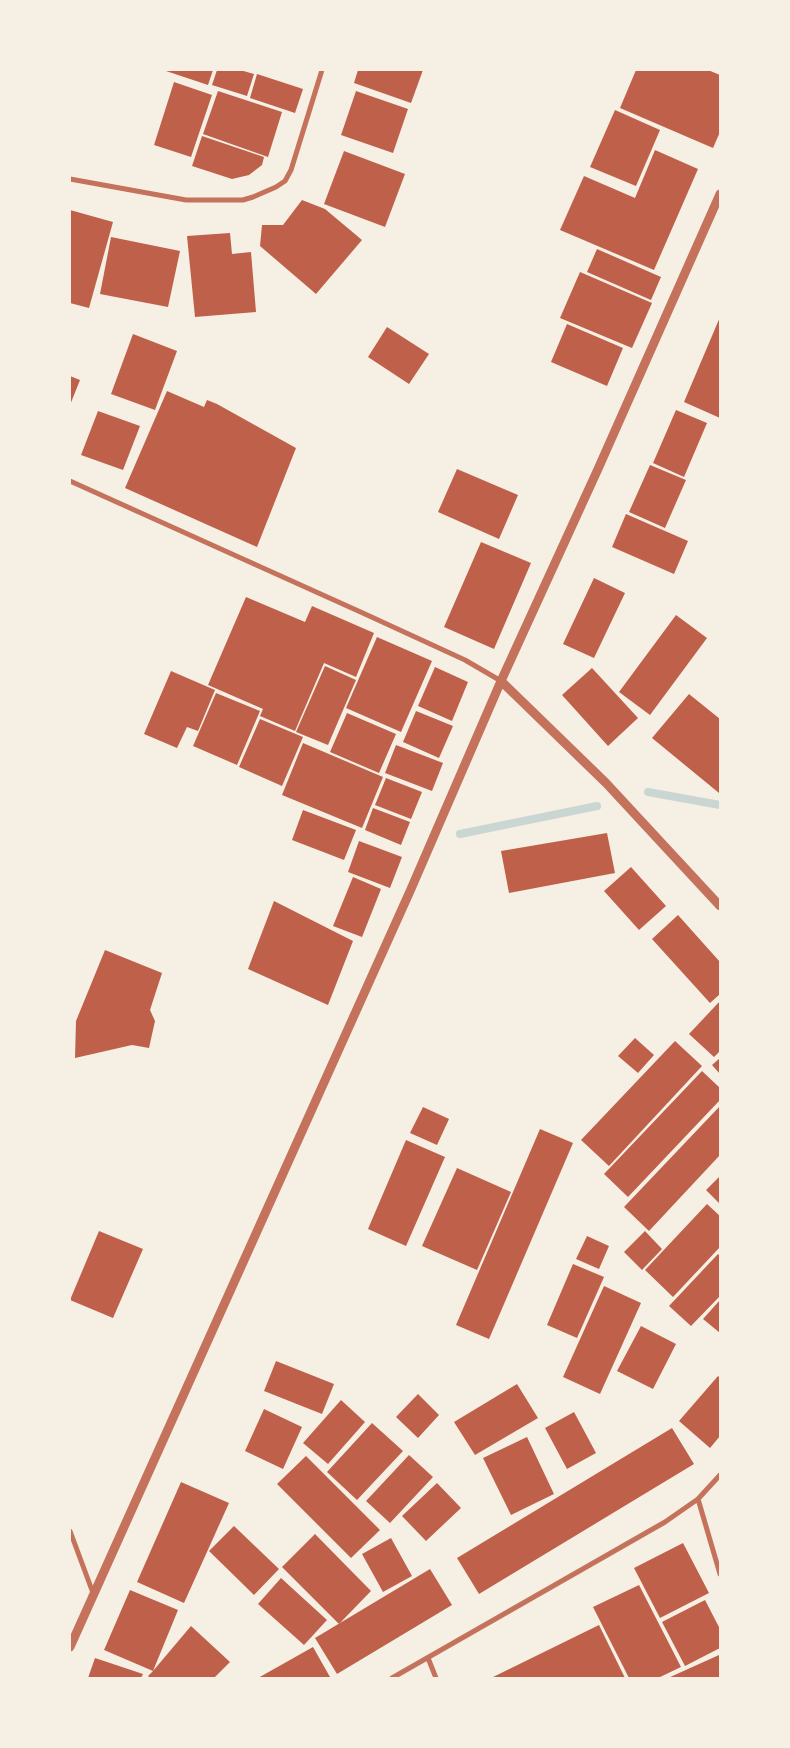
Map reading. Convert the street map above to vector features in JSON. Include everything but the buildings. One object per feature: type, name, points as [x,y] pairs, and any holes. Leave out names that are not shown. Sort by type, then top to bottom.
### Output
[{"type":"street","points":[[70,179],[186,200],[243,200],[258,195],[285,181],[291,170],[322,70]]},
{"type":"street","points":[[70,1647],[407,898],[501,681],[602,461],[720,194]]},
{"type":"street","points":[[70,481],[465,660],[501,681],[606,783],[720,906]]},
{"type":"street","points":[[392,1678],[665,1522],[698,1499],[720,1475]]},
{"type":"street","points":[[698,1499],[720,1574]]},
{"type":"street","points":[[70,1532],[94,1594]]},
{"type":"street","points":[[428,1658],[436,1678]]},
{"type":"waterway","points":[[648,792],[720,805]]},
{"type":"waterway","points":[[460,834],[597,806]]}]
